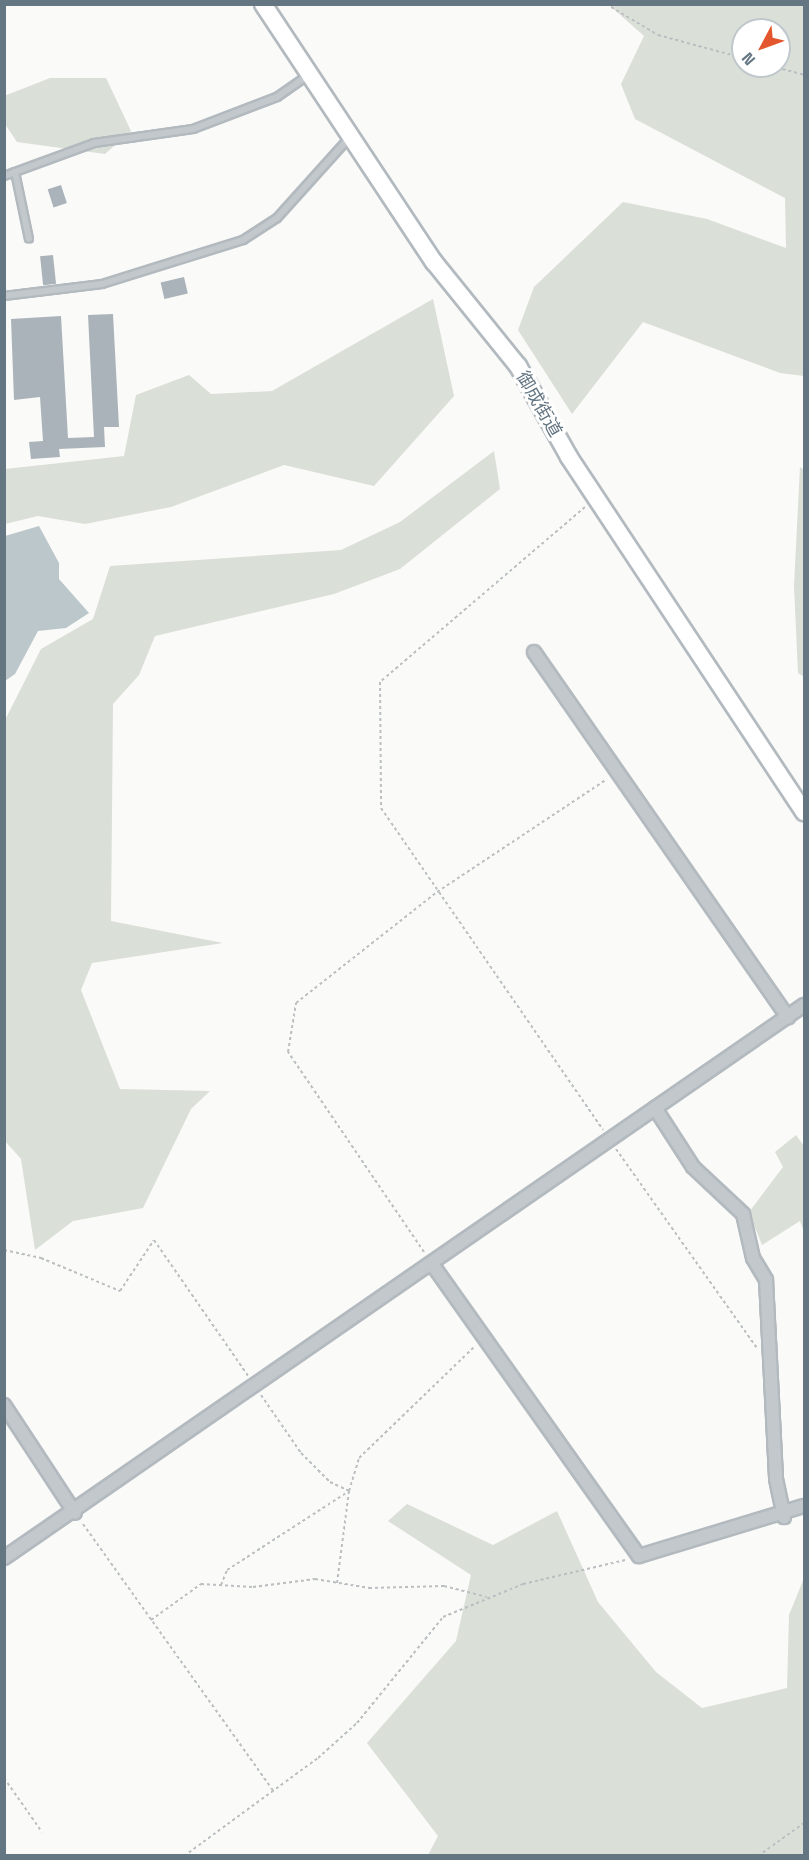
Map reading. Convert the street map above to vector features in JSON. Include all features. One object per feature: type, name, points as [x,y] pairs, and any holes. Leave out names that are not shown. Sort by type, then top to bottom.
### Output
[{"type":"street","name":"御成街道","points":[[263,4],[434,262],[518,366],[597,496],[804,812]]},
{"type":"street","points":[[534,652],[788,1017]]},
{"type":"street","points":[[4,1558],[75,1512],[256,1387],[804,1005]]},
{"type":"street","points":[[655,1108],[693,1167],[743,1214],[753,1258],[766,1280],[769,1365],[784,1517]]},
{"type":"street","points":[[432,1264],[639,1556],[784,1517],[804,1506]]},
{"type":"street","points":[[4,1405],[75,1512]]},
{"type":"lane","points":[[4,176],[94,143],[193,129],[277,97],[309,74]]},
{"type":"lane","points":[[4,296],[135,276],[243,240],[277,218],[351,135]]},
{"type":"lane","points":[[15,172],[29,239]]},
{"type":"path","points":[[606,4],[658,35],[731,55]]},
{"type":"path","points":[[597,496],[380,682],[381,808],[609,1139],[769,1365]]},
{"type":"path","points":[[432,1264],[288,1052],[296,1003],[437,892],[617,772]]},
{"type":"path","points":[[4,1250],[41,1258],[120,1291],[154,1240],[302,1453],[330,1482],[349,1491]]},
{"type":"path","points":[[337,1583],[349,1491],[359,1458],[450,1365],[484,1339]]},
{"type":"path","points":[[221,1585],[226,1570],[349,1491]]},
{"type":"path","points":[[75,1512],[273,1790]]},
{"type":"path","points":[[184,1856],[273,1790],[357,1723],[443,1617],[487,1597],[639,1556]]},
{"type":"path","points":[[151,1620],[201,1584],[221,1585],[315,1578],[337,1583],[444,1586],[487,1597]]},
{"type":"path","points":[[4,1778],[42,1832]]},
{"type":"path","points":[[758,1856],[804,1823]]},
{"type":"shaded area","points":[[609,5],[804,5],[804,376],[780,373],[643,322],[572,414],[518,330],[534,287],[623,202],[707,219],[786,248],[785,198],[635,119],[621,84],[644,36]]},
{"type":"shaded area","points":[[50,78],[106,78],[131,131],[105,154],[17,142],[5,124],[4,96]]},
{"type":"shaded area","points":[[433,299],[454,396],[374,486],[284,465],[171,507],[85,524],[38,516],[5,524],[5,469],[124,456],[136,395],[189,375],[211,394],[272,391]]},
{"type":"shaded area","points":[[494,451],[500,489],[400,569],[334,594],[155,636],[139,675],[113,704],[111,921],[223,943],[92,963],[81,990],[120,1089],[210,1091],[191,1109],[143,1208],[73,1221],[35,1250],[21,1159],[5,1141],[4,722],[41,649],[93,619],[110,566],[341,550],[400,522]]},
{"type":"shaded area","points":[[800,467],[804,470],[804,677],[798,673],[794,586]]},
{"type":"shaded area","points":[[39,526],[59,563],[59,579],[89,613],[66,628],[38,631],[15,674],[5,681],[5,536]]},
{"type":"shaded area","points":[[796,1135],[804,1146],[804,1232],[800,1221],[762,1245],[749,1212],[783,1167],[775,1152]]},
{"type":"shaded area","points":[[407,1504],[493,1545],[557,1511],[598,1602],[656,1672],[702,1708],[787,1688],[789,1615],[804,1578],[804,1855],[428,1855],[438,1836],[367,1743],[456,1641],[471,1575],[388,1521]]},
{"type":"building","points":[[61,185],[67,203],[54,207],[48,189]]},
{"type":"building","points":[[53,255],[56,284],[43,285],[40,256]]},
{"type":"building","points":[[184,277],[188,294],[164,299],[161,282]]},
{"type":"building","points":[[113,314],[119,427],[104,427],[105,447],[59,449],[60,457],[31,459],[29,442],[43,441],[40,397],[14,400],[11,319],[61,316],[68,438],[94,437],[88,315]]}]
